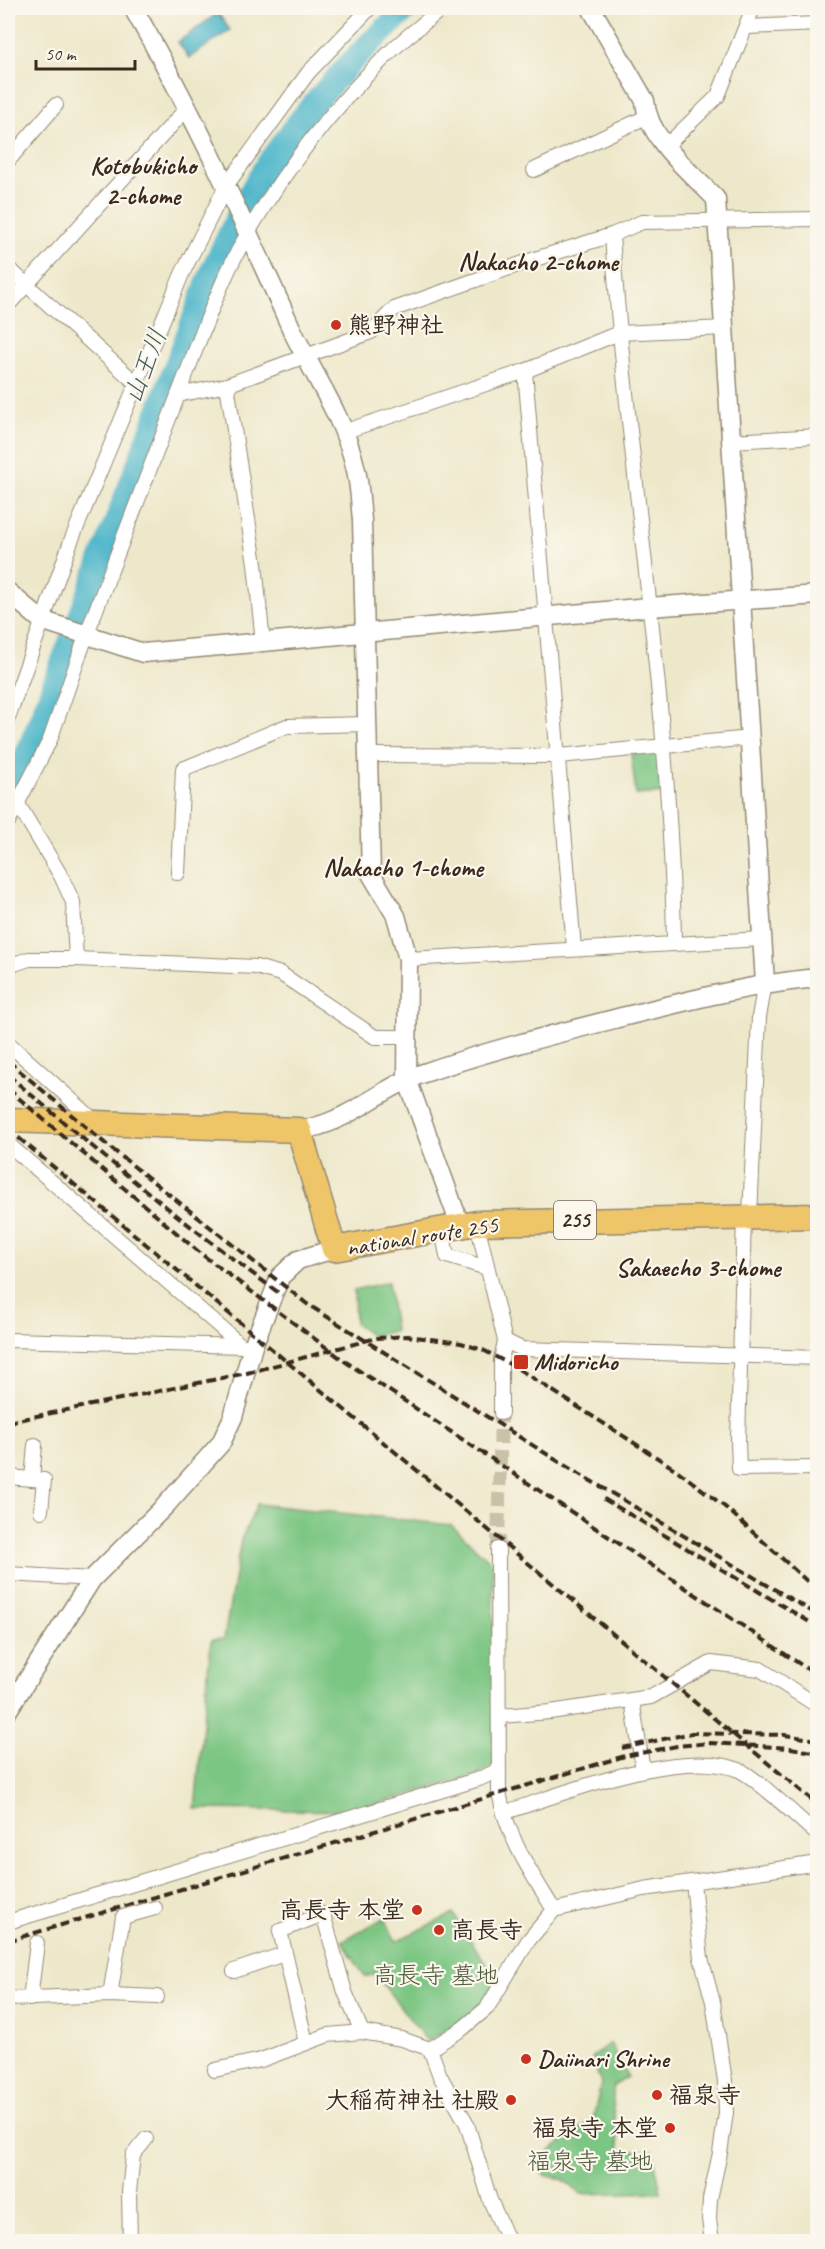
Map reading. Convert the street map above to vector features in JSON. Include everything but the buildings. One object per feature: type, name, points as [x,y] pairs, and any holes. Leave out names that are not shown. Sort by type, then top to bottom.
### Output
[{"type":"highway","points":[[8,1120],[299,1130]]},
{"type":"highway","name":"national route 255","points":[[299,1130],[334,1250],[459,1226],[747,1216],[818,1216]]},
{"type":"street","points":[[133,8],[188,107],[304,355],[343,432],[355,465],[359,488],[371,874],[396,916],[408,959],[407,1078],[459,1226],[487,1268],[505,1341],[501,1360],[501,1413]]},
{"type":"street","points":[[8,718],[41,620],[182,274],[226,186],[308,73],[370,8]]},
{"type":"street","points":[[8,822],[50,740],[86,636],[178,395],[224,280],[248,232],[286,172],[333,114],[387,55],[442,8]]},
{"type":"street","points":[[591,8],[645,102],[646,117],[666,146],[716,199],[765,983],[759,1017],[747,1216],[740,1357],[740,1469],[818,1468]]},
{"type":"street","points":[[666,146],[718,96],[753,8]]},
{"type":"street","points":[[746,27],[818,24]]},
{"type":"street","points":[[8,161],[56,105]]},
{"type":"street","points":[[8,305],[188,107]]},
{"type":"street","points":[[534,170],[646,117]]},
{"type":"street","points":[[178,395],[227,386],[370,332],[394,309],[612,235],[642,222],[818,219]]},
{"type":"street","points":[[612,235],[619,333],[670,808],[674,944]]},
{"type":"street","points":[[8,268],[137,384]]},
{"type":"street","points":[[343,432],[525,371],[619,333],[725,328]]},
{"type":"street","points":[[525,371],[574,948]]},
{"type":"street","points":[[227,386],[255,564],[263,643]]},
{"type":"street","points":[[732,441],[818,436]]},
{"type":"street","points":[[8,592],[41,620],[143,653],[818,595]]},
{"type":"street","points":[[178,873],[183,769],[287,726],[366,723]]},
{"type":"street","points":[[366,755],[558,756],[751,738]]},
{"type":"street","points":[[18,804],[61,876],[73,902],[76,958]]},
{"type":"street","points":[[408,959],[762,939]]},
{"type":"street","points":[[8,966],[29,959],[76,958],[256,967],[281,974],[375,1037],[408,1037]]},
{"type":"street","points":[[299,1130],[318,1128],[338,1120],[407,1078],[570,1030],[765,983],[818,978]]},
{"type":"street","points":[[8,1043],[97,1123]]},
{"type":"street","points":[[8,1144],[248,1346]]},
{"type":"street","points":[[459,1226],[447,1256],[487,1268]]},
{"type":"street","points":[[8,1710],[92,1579],[165,1506],[221,1443],[243,1388],[248,1346],[280,1277],[298,1260],[334,1250]]},
{"type":"street","points":[[8,1340],[248,1346]]},
{"type":"street","points":[[505,1341],[522,1349],[818,1359]]},
{"type":"street","points":[[32,1479],[35,1445]]},
{"type":"street","points":[[8,1477],[44,1480],[41,1511]]},
{"type":"street","points":[[498,1549],[499,1770],[503,1813],[521,1858],[554,1910]]},
{"type":"street","points":[[8,1574],[92,1579]]},
{"type":"street","points":[[500,1716],[651,1697],[711,1663],[760,1669],[818,1706]]},
{"type":"street","points":[[632,1700],[643,1770]]},
{"type":"street","points":[[503,1813],[643,1770],[712,1763],[741,1771],[818,1835]]},
{"type":"street","points":[[8,1922],[479,1779],[499,1770]]},
{"type":"street","points":[[430,2049],[462,2029],[487,2008],[528,1941],[554,1910],[644,1889],[818,1863]]},
{"type":"street","points":[[693,1882],[701,1958],[713,2002],[725,2081],[726,2113],[710,2199],[709,2219],[712,2241]]},
{"type":"street","points":[[110,1995],[123,1917],[155,1908]]},
{"type":"street","points":[[306,2043],[280,1931],[323,1914],[345,1992],[362,2032]]},
{"type":"street","points":[[30,1999],[37,1943]]},
{"type":"street","points":[[234,1971],[284,1954]]},
{"type":"street","points":[[8,1999],[110,1995],[158,1997]]},
{"type":"street","points":[[215,2070],[261,2060],[328,2035],[362,2032],[402,2039],[430,2049]]},
{"type":"street","points":[[430,2049],[440,2076],[467,2124],[490,2200],[509,2241]]},
{"type":"street","points":[[130,2241],[129,2193],[133,2156],[146,2139]]},
{"type":"green space","points":[[659,751],[664,793],[636,795],[631,754]]},
{"type":"green space","points":[[388,1282],[395,1331],[371,1336],[355,1323],[354,1290]]},
{"type":"green space","points":[[257,1504],[451,1525],[493,1564],[494,1766],[476,1775],[352,1811],[195,1809],[211,1640],[224,1639],[241,1540]]},
{"type":"green space","name":"高長寺 墓地","points":[[453,1914],[497,1980],[483,2001],[467,2016],[427,2041],[375,1974],[365,1977],[342,1941],[384,1918],[396,1941]]},
{"type":"green space","name":"福泉寺 墓地","points":[[610,2043],[628,2077],[613,2086],[613,2110],[620,2151],[652,2150],[661,2192],[581,2194],[562,2179],[544,2175],[535,2163],[593,2119],[601,2084],[592,2057]]},
{"type":"water","points":[[218,13],[230,30],[189,58],[178,42]]},
{"type":"waterway","name":"山王川","points":[[8,789],[33,739],[214,266],[245,202],[259,177],[298,122],[369,44],[408,8]]},
{"type":"tunnel","points":[[498,1549],[501,1413]]},
{"type":"railway","points":[[8,1061],[107,1145],[307,1304],[569,1468],[818,1615]]},
{"type":"railway","points":[[8,1075],[177,1216],[282,1295]]},
{"type":"railway","points":[[8,1089],[200,1253],[343,1360],[818,1676]]},
{"type":"railway","points":[[8,1129],[818,1805]]},
{"type":"railway","points":[[8,1422],[247,1373],[376,1338],[408,1336],[461,1343],[483,1350],[517,1368],[678,1471],[725,1507],[818,1591]]},
{"type":"railway","points":[[604,1499],[818,1627]]},
{"type":"railway","points":[[622,1748],[692,1733],[785,1735],[818,1740]]},
{"type":"railway","points":[[8,1941],[625,1756],[677,1746],[711,1743],[791,1748],[818,1753]]},
{"type":"place","name":"熊野神社","points":[[336,325]]},
{"type":"place","name":"Midoricho","points":[[521,1362]]},
{"type":"place","name":"高長寺 本堂","points":[[417,1910]]},
{"type":"place","name":"高長寺","points":[[439,1930]]},
{"type":"place","name":"Daiinari Shrine","points":[[526,2059]]},
{"type":"place","name":"福泉寺","points":[[657,2095]]},
{"type":"place","name":"大稲荷神社 社殿","points":[[511,2100]]},
{"type":"place","name":"福泉寺 本堂","points":[[670,2128]]},
{"type":"district","name":"Kotobukicho 2-chome","points":[[143,180]]},
{"type":"district","name":"Nakacho 2-chome","points":[[538,261]]},
{"type":"district","name":"Nakacho 1-chome","points":[[403,867]]},
{"type":"district","name":"Sakaecho 3-chome","points":[[698,1267]]}]
